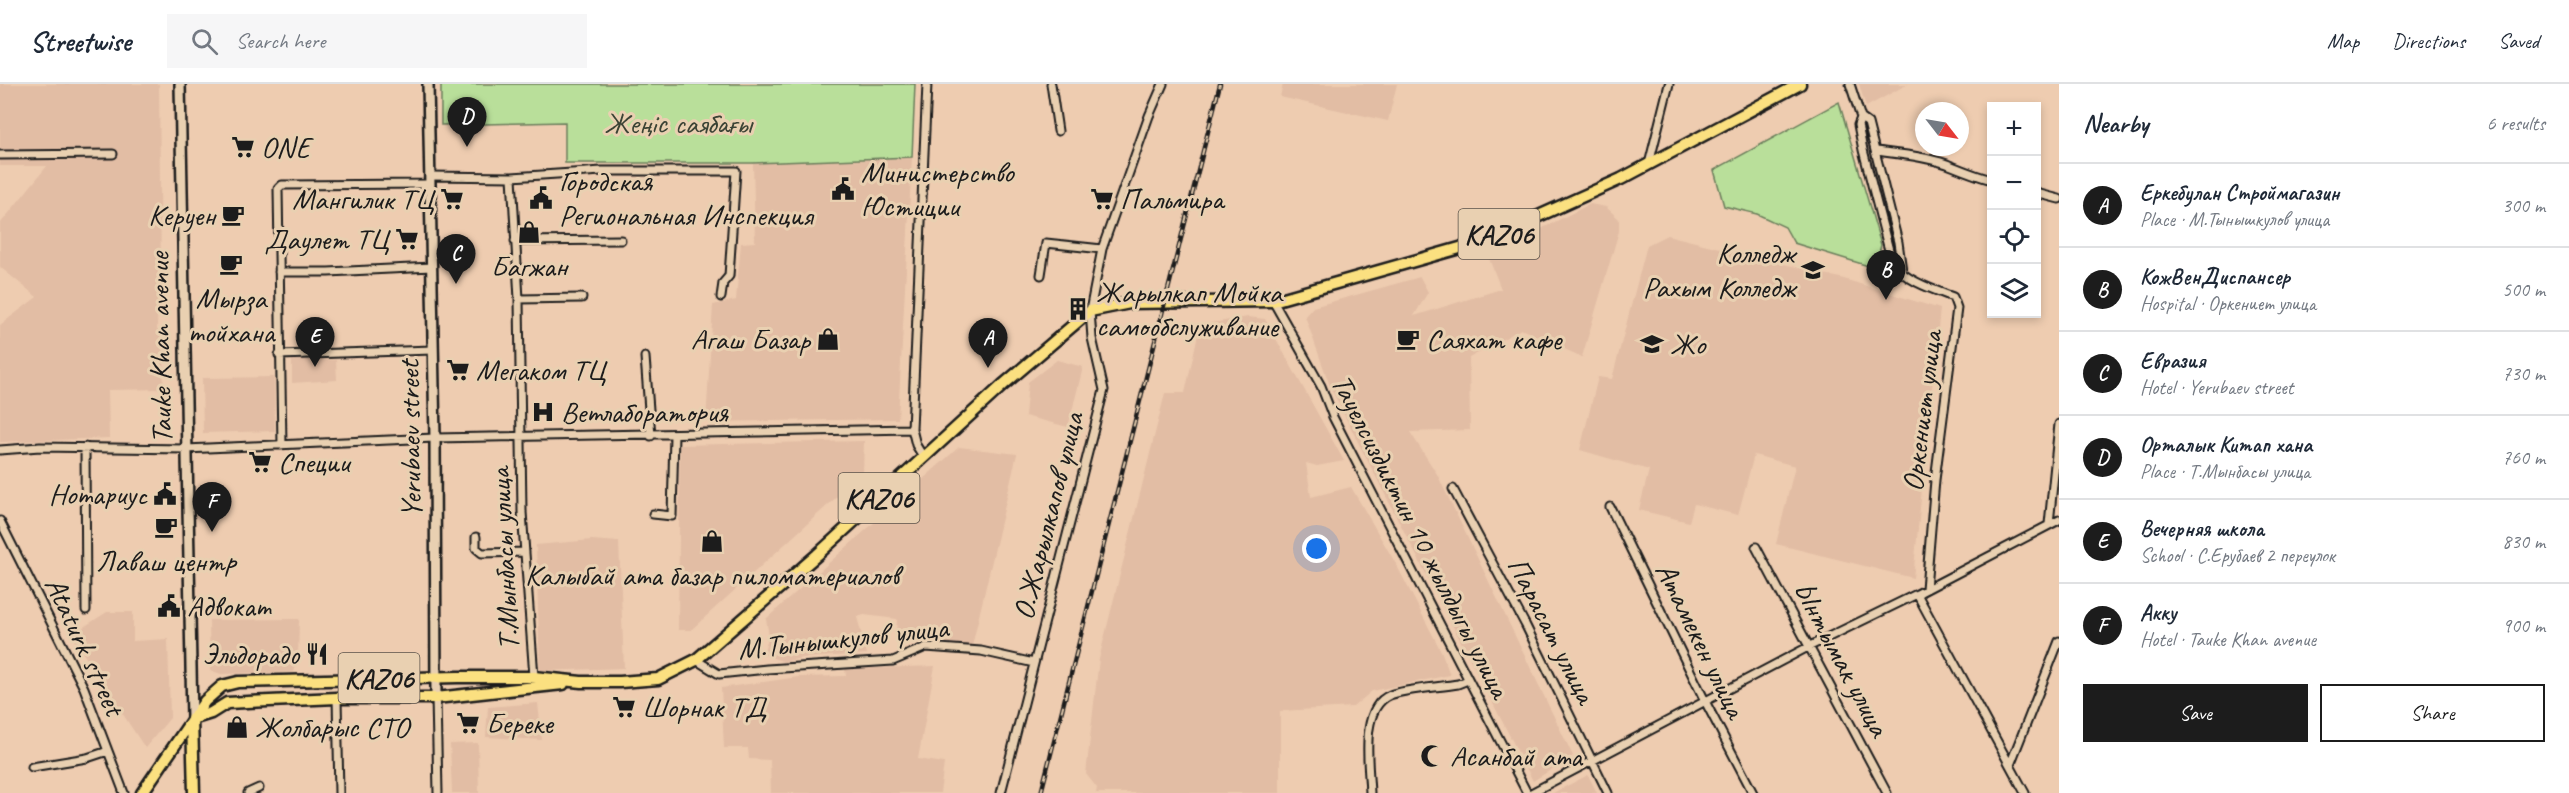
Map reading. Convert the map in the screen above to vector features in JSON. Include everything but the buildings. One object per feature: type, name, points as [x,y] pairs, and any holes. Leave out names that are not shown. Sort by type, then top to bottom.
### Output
[{"type":"main road","name":"KАZ06","points":[[1090,311],[1130,303],[1273,301],[1481,242],[1603,188],[1800,84]]},
{"type":"main road","name":"М.Тынышкулов улица","points":[[192,719],[212,693],[222,686],[238,682],[436,677],[534,677],[581,682],[658,679],[696,660],[1090,311]]},
{"type":"main road","name":"М.Тынышкулов улица","points":[[192,719],[211,713],[227,703],[337,698],[436,698],[581,682]]},
{"type":"main road","name":"KАZ06","points":[[142,793],[192,719]]},
{"type":"main road","points":[[192,719],[194,793]]},
{"type":"street","name":"Tauke Khan avenue","points":[[180,84],[192,719]]},
{"type":"street","name":"Yerubaev street","points":[[428,84],[435,438],[438,793]]},
{"type":"street","points":[[924,458],[916,445],[912,429],[927,84]]},
{"type":"street","points":[[1051,84],[1058,131]]},
{"type":"street","name":"О.Жарылкапов улица","points":[[1000,793],[1104,390],[1092,338],[1090,311],[1102,249],[1145,127],[1163,84]]},
{"type":"street","points":[[1649,164],[1669,84]]},
{"type":"street","name":"Оркениет улица","points":[[1850,84],[1861,118],[1868,123],[1898,242],[1902,271]]},
{"type":"street","name":"Оркениет улица","points":[[1861,118],[1858,125],[1861,142],[1890,258],[1895,268],[1921,284],[1953,297],[1957,308],[1935,480],[1926,589]]},
{"type":"street","points":[[1876,152],[1909,155],[1946,164],[1970,175],[1987,179]]},
{"type":"street","points":[[0,154],[113,154]]},
{"type":"street","points":[[282,445],[279,355],[280,186],[512,177],[602,171],[736,171],[729,276],[723,283],[721,297]]},
{"type":"street","name":"Т.Мынбасы улица","points":[[512,177],[519,299],[522,512],[534,677]]},
{"type":"street","points":[[2050,196],[2059,191]]},
{"type":"street","points":[[2041,194],[2059,199]]},
{"type":"street","points":[[515,241],[621,240]]},
{"type":"street","points":[[1041,275],[1046,243],[1102,249]]},
{"type":"street","points":[[279,272],[432,267]]},
{"type":"street","points":[[519,299],[582,298]]},
{"type":"street","name":"Тауелсиздиктин 10 жылдыгы улица","points":[[1273,301],[1321,386],[1333,417],[1468,680],[1529,793]]},
{"type":"street","points":[[279,355],[433,350]]},
{"type":"street","points":[[645,357],[651,435]]},
{"type":"street","points":[[2049,525],[2059,424]]},
{"type":"street","name":"Т.Мынбасы улица","points":[[521,437],[912,429]]},
{"type":"street","points":[[653,514],[672,516],[674,435]]},
{"type":"street","points":[[0,450],[85,447],[186,449],[435,438],[521,437]]},
{"type":"street","points":[[85,447],[86,610]]},
{"type":"street","name":"Парасат улица","points":[[1453,489],[1530,634],[1608,793]]},
{"type":"street","name":"Атамекен улица","points":[[1610,507],[1753,793]]},
{"type":"street","points":[[1529,793],[1706,703],[1810,646],[1917,594],[2059,520]]},
{"type":"street","name":"Ataturk street","points":[[0,521],[84,688],[124,793]]},
{"type":"street","points":[[476,537],[476,548],[482,553],[525,552]]},
{"type":"street","name":"Ынтымак улица","points":[[1756,547],[1887,793]]},
{"type":"street","points":[[1917,594],[2025,793]]},
{"type":"street","points":[[2010,765],[2059,641]]},
{"type":"street","name":"М.Тынышкулов улица","points":[[696,660],[719,674],[893,661],[926,647],[981,651],[1034,663]]},
{"type":"street","points":[[1370,793],[1369,720],[1377,704],[1390,695],[1458,684],[1468,680]]},
{"type":"street","points":[[337,698],[339,793]]},
{"type":"street","points":[[32,767],[87,758],[108,751]]},
{"type":"street","points":[[248,793],[259,788]]},
{"type":"shaded area","points":[[0,84],[159,84],[161,277],[158,288],[157,330],[166,330],[163,389],[108,390],[109,438],[0,442],[0,325],[37,297],[0,267],[0,224],[47,166],[0,166]]},
{"type":"shaded area","points":[[1283,84],[1397,84],[1388,121],[1280,97]]},
{"type":"shaded area","points":[[1859,84],[1908,84],[1866,107]]},
{"type":"shaded area","points":[[912,157],[898,419],[706,422],[713,305],[736,300],[741,243],[755,242],[753,163]]},
{"type":"shaded area","points":[[1590,204],[1606,207],[1619,219],[1619,231],[1582,357],[1521,329],[1469,358],[1470,430],[1410,432],[1437,474],[1573,756],[1533,781],[1330,386],[1305,316],[1313,307],[1420,277],[1428,292],[1414,316],[1501,289],[1488,256]]},
{"type":"shaded area","points":[[1667,235],[1844,279],[1940,309],[1913,578],[1776,544],[1795,466],[1754,455],[1738,515],[1694,504],[1689,522],[1639,510],[1649,470],[1580,450],[1598,377],[1612,379],[1647,245]]},
{"type":"shaded area","points":[[1248,317],[1265,319],[1344,461],[1317,466],[1306,463],[1311,497],[1351,487],[1396,564],[1442,653],[1450,675],[1372,691],[1353,707],[1280,711],[1280,793],[1096,793],[1097,788],[1086,774],[1099,659],[1165,393],[1185,393],[1200,325]]},
{"type":"shaded area","points":[[292,360],[336,360],[337,380],[292,383]]},
{"type":"shaded area","points":[[1057,360],[1083,367],[1068,427],[1025,416],[1028,382]]},
{"type":"shaded area","points":[[274,377],[275,431],[203,433],[202,378]]},
{"type":"shaded area","points":[[864,441],[863,473],[691,630],[678,630],[680,445]]},
{"type":"shaded area","points":[[959,447],[1017,454],[972,646],[896,636],[897,619],[864,615],[857,617],[867,654],[802,658],[784,662],[763,654],[769,636],[766,619]]},
{"type":"shaded area","points":[[592,540],[619,542],[624,668],[540,671],[536,545]]},
{"type":"shaded area","points":[[107,612],[133,612],[133,641],[168,639],[170,718],[145,748],[71,635]]},
{"type":"shaded area","points":[[299,619],[298,659],[294,672],[221,674],[210,670],[209,620]]},
{"type":"shaded area","points":[[935,666],[918,759],[944,763],[940,793],[771,793],[770,760],[749,759],[748,748],[724,748],[721,688],[798,677],[846,676],[845,669]]},
{"type":"shaded area","points":[[538,703],[542,740],[486,737],[488,707]]},
{"type":"shaded area","points":[[478,743],[479,793],[452,793],[450,744]]},
{"type":"shaded area","points":[[1588,775],[1597,793],[1553,793]]},
{"type":"green space","name":"Жеңіс саябағы","points":[[441,84],[915,84],[912,157],[753,163],[565,163],[565,122],[441,125]]},
{"type":"green space","points":[[1839,102],[1881,245],[1875,268],[1794,243],[1785,227],[1757,214],[1724,206],[1714,170]]},
{"type":"railway","points":[[1041,793],[1220,84]]},
{"type":"place","name":"ONE","points":[[243,147]]},
{"type":"place","name":"Орталык Китап хана","points":[[467,147]]},
{"type":"place","name":"Министерство Юстиции","points":[[843,189]]},
{"type":"place","name":"Городская Региональная Инспекция","points":[[541,198]]},
{"type":"place","name":"Мангилик ТЦ","points":[[452,199]]},
{"type":"place","name":"Пальмира","points":[[1102,199]]},
{"type":"place","name":"Керуен","points":[[233,215]]},
{"type":"place","name":"Багжан","points":[[529,232]]},
{"type":"place","name":"Даулет ТЦ","points":[[407,239]]},
{"type":"place","name":"Мырза тойхана","points":[[231,264]]},
{"type":"place","name":"Колледж Рахым Колледж","points":[[1813,270]]},
{"type":"place","name":"Евразия","points":[[456,284]]},
{"type":"place","name":"КожВенДиспансер","points":[[1886,300]]},
{"type":"place","name":"Жарылкап Мойка самообслуживание","points":[[1078,309]]},
{"type":"place","name":"Агаш Базар","points":[[828,339]]},
{"type":"place","name":"Саяхат кафе","points":[[1408,339]]},
{"type":"place","name":"Жо","points":[[1652,344]]},
{"type":"place","name":"Вечерняя школа","points":[[315,367]]},
{"type":"place","name":"Еркебулан Строймагазин","points":[[988,368]]},
{"type":"place","name":"Мегаком ТЦ","points":[[458,370]]},
{"type":"place","name":"Ветлаборатория","points":[[543,412]]},
{"type":"place","name":"Специи","points":[[260,462]]},
{"type":"place","name":"Нотариус","points":[[165,494]]},
{"type":"place","name":"Лаваш центр","points":[[166,527]]},
{"type":"place","name":"Акку","points":[[212,532]]},
{"type":"place","name":"Калыбай ата базар пиломатериалов","points":[[712,541]]},
{"type":"place","name":"Адвокат","points":[[169,606]]},
{"type":"place","name":"Эльдорадо","points":[[317,654]]},
{"type":"place","name":"Шорнак ТД","points":[[624,707]]},
{"type":"place","name":"Береке","points":[[468,723]]},
{"type":"place","name":"Жолбарыс СТО","points":[[237,727]]},
{"type":"place","name":"Асанбай ата","points":[[1432,756]]}]
